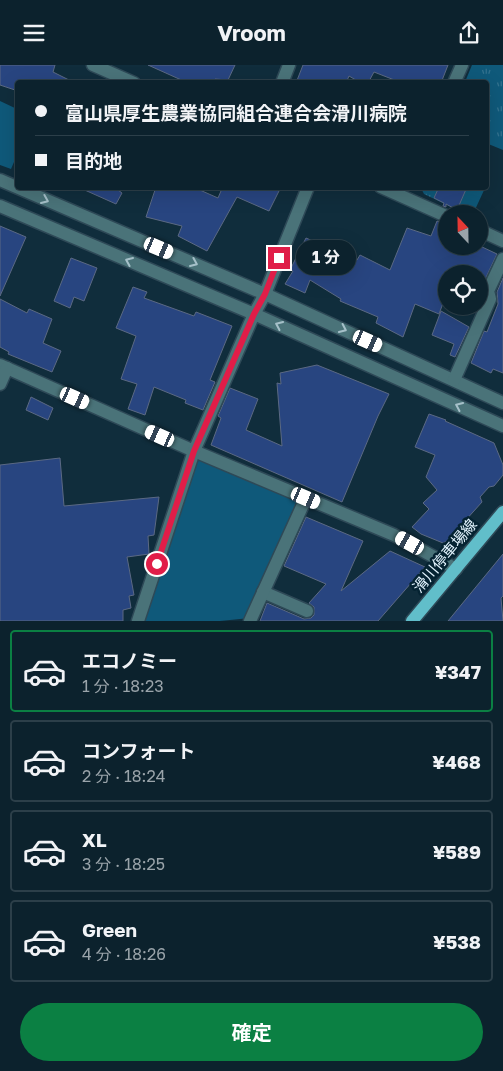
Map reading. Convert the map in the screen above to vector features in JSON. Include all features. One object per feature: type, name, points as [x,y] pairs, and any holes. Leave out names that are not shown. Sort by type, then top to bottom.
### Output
[{"type":"main road","name":"滑川停車場線","points":[[412,621],[503,511]]},
{"type":"street","points":[[93,65],[116,70],[130,80]]},
{"type":"street","points":[[283,80],[289,65]]},
{"type":"street","points":[[455,80],[462,65]]},
{"type":"street","points":[[0,180],[15,186]]},
{"type":"street","points":[[23,190],[265,294],[503,403]]},
{"type":"street","points":[[138,621],[194,451],[254,314],[265,294],[307,190]]},
{"type":"street","points":[[408,192],[438,211]]},
{"type":"street","points":[[0,206],[254,314],[503,426]]},
{"type":"street","points":[[488,234],[503,241]]},
{"type":"street","points":[[454,380],[490,299],[488,291],[503,259]]},
{"type":"street","points":[[0,384],[4,366],[194,451],[394,535],[456,569]]},
{"type":"street","points":[[250,621],[306,498]]},
{"type":"street","points":[[263,592],[307,611]]},
{"type":"green space","points":[[472,65],[503,65],[503,150],[489,144],[489,80],[466,80]]},
{"type":"green space","points":[[0,101],[15,108],[15,160],[11,169],[0,165]]},
{"type":"green space","points":[[422,190],[484,190],[477,205],[447,205],[424,194]]},
{"type":"green space","points":[[194,451],[303,496],[250,618],[220,621],[138,621]]},
{"type":"building","points":[[0,65],[55,65],[53,72],[69,80],[15,80],[15,90],[0,85]]},
{"type":"building","points":[[148,65],[235,65],[228,80],[181,80]]},
{"type":"building","points":[[303,65],[448,65],[442,80],[394,80],[374,72],[370,80],[356,80],[349,76],[347,80],[297,80]]},
{"type":"building","points":[[85,190],[118,190],[122,193],[116,204]]},
{"type":"building","points":[[155,190],[200,190],[218,198],[221,191],[219,190],[280,190],[269,211],[237,197],[207,251],[178,236],[182,226],[146,217]]},
{"type":"building","points":[[438,190],[466,190],[459,205],[443,205],[444,203],[434,198]]},
{"type":"building","points":[[438,221],[438,255],[488,255],[488,250],[497,254],[488,273],[488,265],[438,265],[438,314],[415,304],[403,337],[376,323],[378,317],[340,301],[341,299],[310,280],[305,293],[285,284],[293,271],[290,270],[306,238],[357,260],[360,255],[390,270],[407,228],[431,236]]},
{"type":"building","points":[[0,226],[26,237],[0,296]]},
{"type":"building","points":[[71,258],[97,268],[84,301],[74,297],[70,308],[54,301]]},
{"type":"building","points":[[503,278],[503,373],[493,369],[491,373],[471,363],[484,331],[487,332],[498,304],[497,292]]},
{"type":"building","points":[[133,287],[147,292],[144,298],[194,316],[196,312],[232,326],[210,380],[215,382],[203,410],[185,403],[186,400],[154,387],[145,415],[128,409],[137,384],[121,379],[136,336],[116,328]]},
{"type":"building","points":[[0,299],[27,313],[29,309],[52,319],[43,343],[61,351],[52,372],[8,354],[9,352],[0,347]]},
{"type":"building","points":[[440,315],[448,315],[469,327],[455,357],[450,355],[454,344],[432,335]]},
{"type":"building","points":[[317,365],[389,394],[342,502],[211,445],[221,418],[218,416],[230,388],[258,399],[246,430],[282,446],[277,383],[281,384],[280,373]]},
{"type":"building","points":[[31,397],[53,408],[48,420],[26,410]]},
{"type":"building","points":[[429,414],[494,443],[503,465],[503,475],[494,486],[489,487],[480,497],[482,502],[447,541],[443,543],[421,534],[412,527],[429,509],[423,503],[437,490],[426,477],[435,455],[415,447]]},
{"type":"building","points":[[60,458],[64,506],[159,497],[154,535],[148,536],[149,554],[127,557],[134,595],[129,596],[131,608],[123,610],[123,621],[0,621],[0,465]]},
{"type":"building","points":[[306,517],[363,541],[341,591],[390,551],[425,567],[378,621],[260,621],[267,603],[304,619],[311,618],[314,615],[314,607],[309,603],[326,584],[284,566]]},
{"type":"building","points":[[503,554],[503,596],[501,598],[503,621],[448,621]]},
{"type":"route","points":[[157,564],[194,451],[254,314],[265,294],[279,258]]}]
